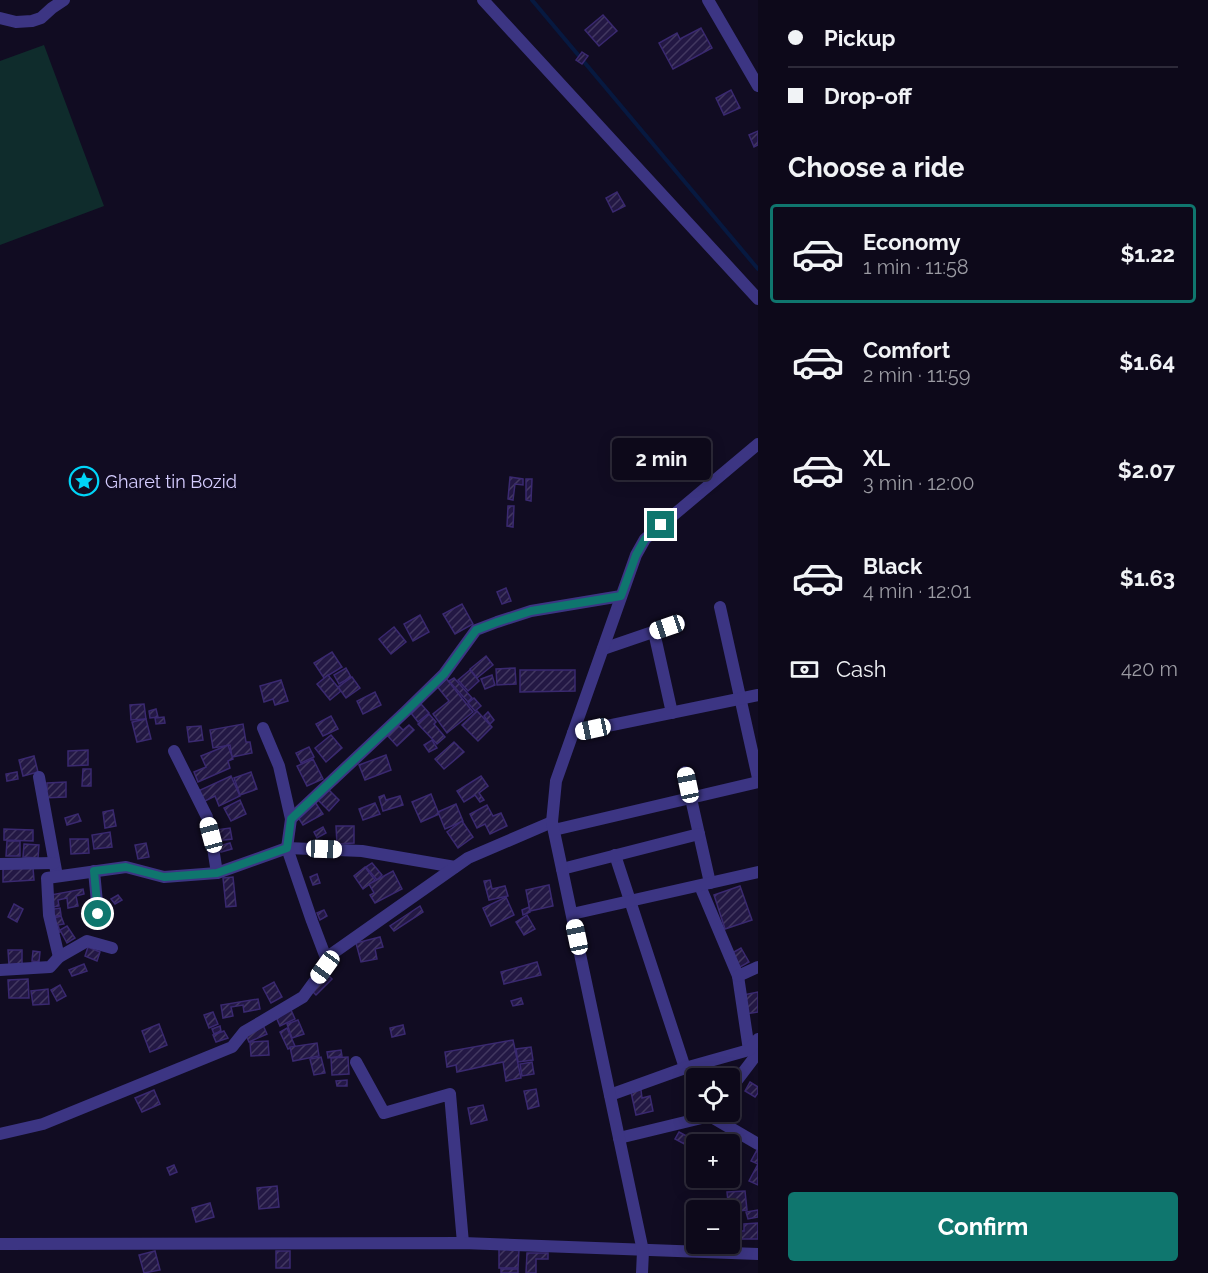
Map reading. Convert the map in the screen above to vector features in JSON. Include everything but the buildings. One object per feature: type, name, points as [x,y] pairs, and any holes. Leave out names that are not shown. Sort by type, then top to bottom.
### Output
[{"type":"street","points":[[0,18],[16,22],[32,21],[41,18],[64,0]]},
{"type":"street","points":[[483,0],[758,299]]},
{"type":"street","points":[[708,0],[758,86]]},
{"type":"street","points":[[642,1273],[643,1251],[553,826],[556,781],[636,555],[645,539],[758,444]]},
{"type":"street","points":[[291,819],[444,674],[476,630],[531,611],[621,596]]},
{"type":"street","points":[[720,607],[758,778]]},
{"type":"street","points":[[603,649],[679,623]]},
{"type":"street","points":[[654,632],[672,713]]},
{"type":"street","points":[[573,733],[758,695]]},
{"type":"street","points":[[0,1134],[43,1124],[232,1047],[244,1032],[303,997],[325,967],[326,958],[287,848],[291,819],[279,766],[263,728]]},
{"type":"street","points":[[174,751],[207,817],[217,873]]},
{"type":"street","points":[[685,772],[699,834],[705,884],[738,976],[749,1050]]},
{"type":"street","points":[[39,777],[57,876]]},
{"type":"street","points":[[326,958],[468,858],[553,826],[758,782]]},
{"type":"street","points":[[562,868],[699,834]]},
{"type":"street","points":[[59,957],[49,915],[47,878],[126,867],[164,877],[217,873],[287,848],[362,851],[455,867]]},
{"type":"street","points":[[615,855],[685,1068]]},
{"type":"street","points":[[0,864],[54,863]]},
{"type":"street","points":[[94,871],[98,914]]},
{"type":"street","points":[[572,914],[758,872]]},
{"type":"street","points":[[0,970],[50,967],[59,957],[87,941],[112,948]]},
{"type":"street","points":[[738,976],[758,967]]},
{"type":"street","points":[[610,1095],[685,1068],[749,1050],[758,1039]]},
{"type":"street","points":[[740,1076],[757,1054],[749,1050]]},
{"type":"street","points":[[356,1062],[384,1113],[450,1094],[463,1243]]},
{"type":"street","points":[[619,1138],[686,1121]]},
{"type":"street","points":[[724,1122],[758,1144]]},
{"type":"street","points":[[0,1244],[463,1243],[758,1254]]},
{"type":"green space","points":[[44,45],[104,206],[0,245],[0,61]]},
{"type":"waterway","points":[[532,0],[758,269]]},
{"type":"place","name":"Gharet tin Bozid","points":[[84,481]]},
{"type":"route","points":[[98,914],[94,871],[126,867],[164,877],[217,873],[287,848],[291,819],[444,674],[476,630],[531,611],[621,596],[636,555],[645,539],[661,525]]}]
